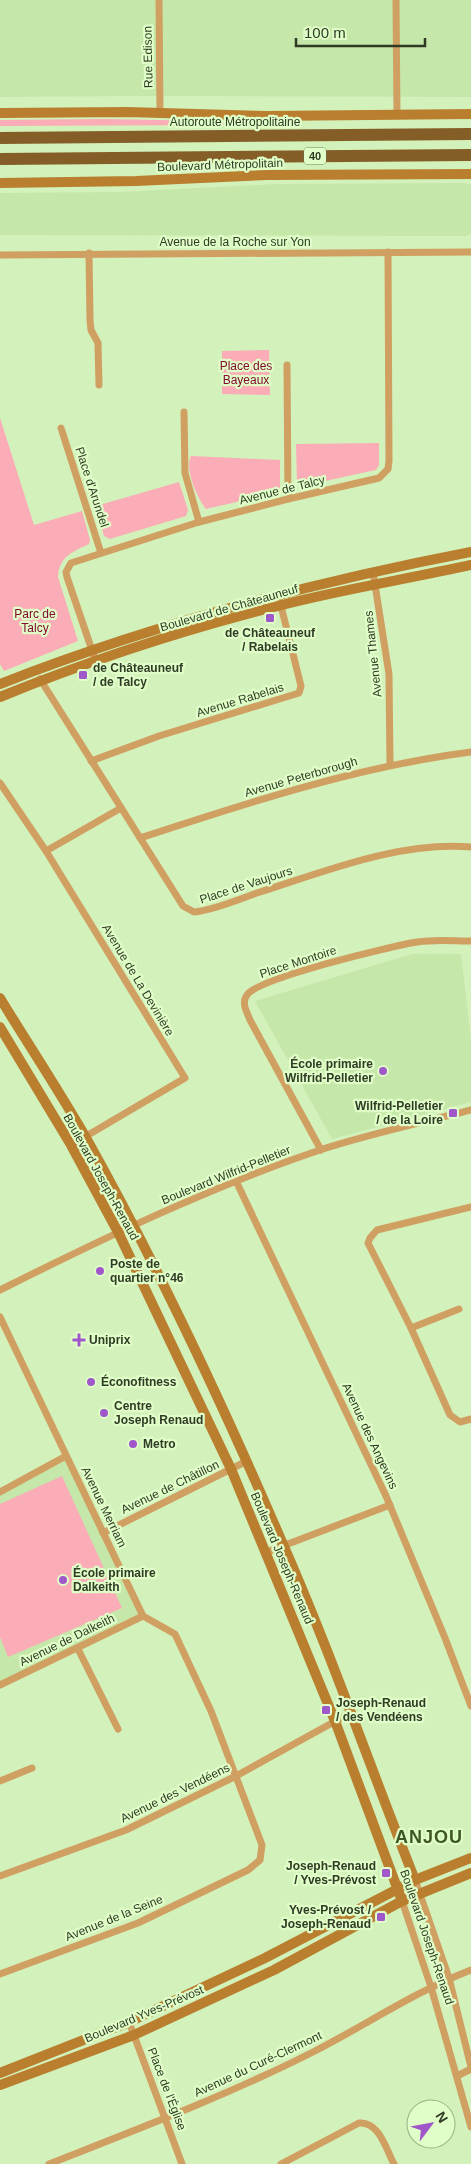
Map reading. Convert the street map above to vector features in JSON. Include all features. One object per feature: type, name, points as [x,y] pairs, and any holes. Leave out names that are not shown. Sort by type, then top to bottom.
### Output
[{"type":"highway","name":"Autoroute Métropolitaine","points":[[0,138],[471,134]]},
{"type":"highway","name":"40","points":[[0,159],[471,155]]},
{"type":"street","name":"Rue Edison","points":[[159,0],[160,113]]},
{"type":"street","points":[[396,0],[397,115]]},
{"type":"street","points":[[0,113],[160,113],[267,116],[471,114]]},
{"type":"street","name":"Boulevard Métropolitain","points":[[0,183],[128,181],[253,175],[471,174]]},
{"type":"street","name":"Avenue de Talcy","points":[[96,662],[66,572],[72,562],[200,522],[288,498],[380,478],[388,469],[388,252]]},
{"type":"street","name":"Avenue de la Roche sur Yon","points":[[0,254],[471,252]]},
{"type":"street","points":[[90,253],[90,320],[91,330],[98,343],[100,385]]},
{"type":"street","points":[[287,365],[288,498]]},
{"type":"street","points":[[184,412],[185,473],[200,522]]},
{"type":"street","name":"Place d'Arundel","points":[[61,428],[100,553]]},
{"type":"street","name":"Boulevard de Châteauneuf","points":[[0,684],[34,670],[184,620],[278,594],[471,552]]},
{"type":"street","name":"Boulevard de Châteauneuf","points":[[0,697],[41,681],[187,632],[281,605],[376,583],[471,565]]},
{"type":"street","name":"Avenue Thames","points":[[374,572],[389,674],[390,764]]},
{"type":"street","name":"Avenue Rabelais","points":[[91,761],[159,736],[299,693],[301,686],[278,594]]},
{"type":"street","name":"Place de Vaujours","points":[[34,670],[183,906],[194,912],[330,870],[391,854],[446,845],[471,847]]},
{"type":"street","name":"Avenue Peterborough","points":[[140,838],[290,790],[390,764],[471,752]]},
{"type":"street","name":"Avenue de La Devinière","points":[[0,782],[46,851],[185,1078],[71,1145]]},
{"type":"street","points":[[46,851],[121,808]]},
{"type":"street","name":"Place Montoire","points":[[321,1150],[250,1020],[244,1006],[247,995],[258,986],[279,978],[366,954],[418,942],[471,941]]},
{"type":"street","name":"Boulevard Joseph-Renaud","points":[[0,998],[84,1136],[133,1226],[206,1372],[284,1545],[352,1712],[420,1893],[450,1978],[471,2068]]},
{"type":"street","name":"Boulevard Joseph-Renaud","points":[[0,1027],[71,1145],[118,1232],[231,1469],[267,1552],[335,1721],[398,1888],[432,1987],[471,2128]]},
{"type":"street","name":"Boulevard Wilfrid-Pelletier","points":[[0,1290],[118,1232],[236,1181],[321,1150],[471,1110]]},
{"type":"street","name":"Avenue des Angevins","points":[[236,1181],[390,1505],[471,1706]]},
{"type":"street","points":[[471,1207],[377,1230],[368,1243],[411,1328],[450,1416],[460,1422],[471,1419]]},
{"type":"street","points":[[151,1299],[165,1292]]},
{"type":"street","points":[[411,1328],[459,1309]]},
{"type":"street","name":"Avenue Merriam","points":[[0,1318],[143,1616]]},
{"type":"street","points":[[190,1381],[206,1372]]},
{"type":"street","points":[[0,1492],[66,1456]]},
{"type":"street","name":"Avenue de Châtillon","points":[[104,1533],[247,1461]]},
{"type":"street","points":[[267,1552],[390,1505]]},
{"type":"street","points":[[143,1616],[175,1634],[211,1711],[236,1776]]},
{"type":"street","name":"Avenue de Dalkeith","points":[[0,1685],[143,1616]]},
{"type":"street","points":[[78,1649],[118,1729]]},
{"type":"street","name":"Avenue des Vendéens","points":[[0,1876],[126,1830],[236,1776],[352,1712]]},
{"type":"street","points":[[0,1781],[32,1768]]},
{"type":"street","name":"Avenue de la Seine","points":[[0,1974],[138,1923],[248,1870],[260,1860],[262,1845],[236,1776]]},
{"type":"street","name":"Boulevard Yves-Prévost","points":[[0,2073],[128,2022],[262,1960],[398,1888],[471,1858]]},
{"type":"street","name":"Boulevard Yves-Prévost","points":[[0,2085],[134,2035],[268,1972],[402,1901],[471,1873]]},
{"type":"street","points":[[262,1960],[268,1972]]},
{"type":"street","name":"Avenue du Curé-Clermont","points":[[49,2164],[166,2118],[313,2052],[432,1987],[471,1970]]},
{"type":"street","name":"Place de l'Église","points":[[128,2022],[182,2164]]},
{"type":"street","points":[[457,2076],[471,2068]]},
{"type":"street","points":[[280,2164],[359,2123],[365,2122],[376,2128],[394,2164]]},
{"type":"shaded area","points":[[0,0],[471,0],[471,97],[0,97]]},
{"type":"shaded area","points":[[276,184],[471,184],[471,234],[465,236],[0,235],[0,193],[120,192]]},
{"type":"shaded area","name":"École primaire Wilfrid-Pelletier","points":[[412,954],[461,954],[471,1040],[471,1102],[332,1139],[255,1001]]},
{"type":"shaded area","name":"École primaire Dalkeith","points":[[66,1456],[143,1616],[0,1685],[0,1492]]},
{"type":"green space","points":[[106,119],[211,121],[227,122],[227,125],[0,126],[0,120]]},
{"type":"green space","name":"Place des Bayeaux","points":[[269,350],[270,395],[222,394],[222,351]]},
{"type":"green space","name":"Parc de Talcy","points":[[0,418],[34,525],[82,511],[90,540],[89,544],[72,553],[64,560],[58,577],[78,641],[4,671],[0,664]]},
{"type":"green space","points":[[379,443],[379,465],[376,470],[302,486],[297,483],[296,444]]},
{"type":"green space","points":[[191,456],[280,460],[280,489],[275,493],[206,509],[199,499],[191,476],[189,462]]},
{"type":"green space","points":[[179,482],[188,510],[186,516],[110,539],[104,536],[96,506]]},
{"type":"green space","name":"École primaire Dalkeith","points":[[62,1476],[122,1608],[8,1657],[0,1637],[0,1504]]},
{"type":"place","name":"de Châteauneuf / Rabelais","points":[[270,618]]},
{"type":"place","name":"de Châteauneuf / de Talcy","points":[[83,675]]},
{"type":"place","name":"École primaire Wilfrid-Pelletier","points":[[383,1071]]},
{"type":"place","name":"Wilfrid-Pelletier / de la Loire","points":[[453,1113]]},
{"type":"place","name":"Poste de quartier n°46","points":[[100,1271]]},
{"type":"place","name":"Uniprix","points":[[79,1340]]},
{"type":"place","name":"Éconofitness","points":[[91,1382]]},
{"type":"place","name":"Centre Joseph Renaud","points":[[104,1413]]},
{"type":"place","name":"Metro","points":[[133,1444]]},
{"type":"place","name":"École primaire Dalkeith","points":[[63,1580]]},
{"type":"place","name":"Joseph-Renaud / des Vendéens","points":[[326,1710]]},
{"type":"place","name":"Joseph-Renaud / Yves-Prévost","points":[[386,1873]]},
{"type":"place","name":"Yves-Prévost / Joseph-Renaud","points":[[381,1917]]},
{"type":"district","name":"ANJOU","points":[[429,1837]]}]
